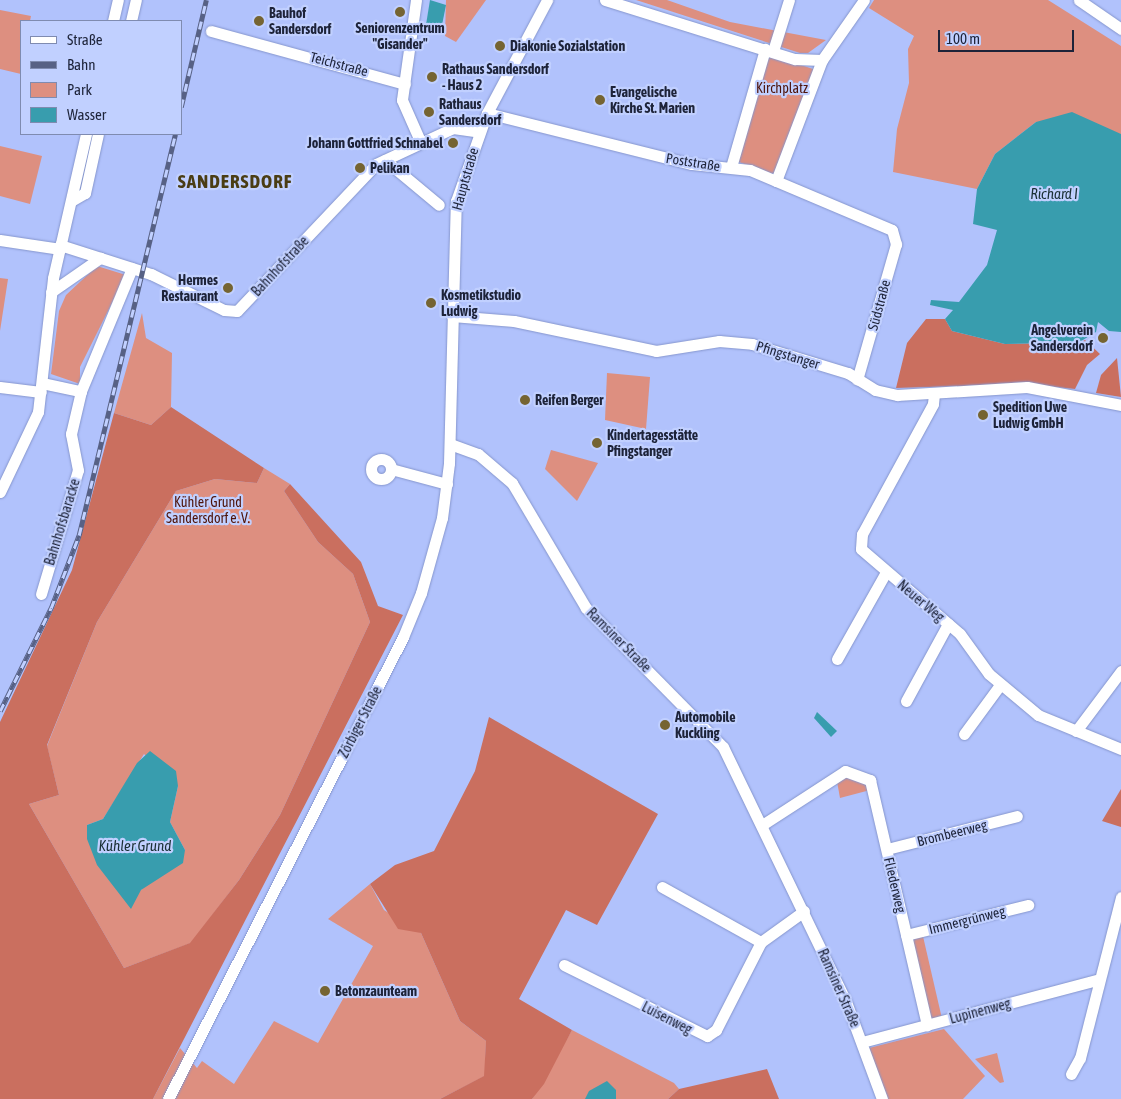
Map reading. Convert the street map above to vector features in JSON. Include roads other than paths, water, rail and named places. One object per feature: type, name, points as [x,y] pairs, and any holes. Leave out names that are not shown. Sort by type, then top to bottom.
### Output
[{"type":"street","points":[[113,20],[118,0]]},
{"type":"street","points":[[131,20],[136,0]]},
{"type":"street","points":[[416,0],[402,100],[421,143]]},
{"type":"street","name":"Hauptstraße","points":[[452,316],[455,210],[487,113],[547,0]]},
{"type":"street","points":[[605,0],[802,60],[822,60]]},
{"type":"street","points":[[731,167],[769,50],[790,0]]},
{"type":"street","points":[[776,181],[822,60],[840,37],[864,0]]},
{"type":"street","points":[[1079,0],[1121,29]]},
{"type":"street","name":"Teichstraße","points":[[211,31],[405,84]]},
{"type":"street","name":"Poststraße","points":[[487,113],[692,164],[731,167],[776,181],[792,192],[892,230]]},
{"type":"street","name":"Bahnhofstraße","points":[[0,240],[60,247],[100,258],[137,270],[224,310],[236,311],[369,170],[385,160],[453,128],[480,132]]},
{"type":"street","points":[[0,492],[34,425],[42,388],[51,292],[86,135]]},
{"type":"street","points":[[70,201],[85,193],[98,135]]},
{"type":"street","points":[[385,160],[439,205]]},
{"type":"street","name":"Südstraße","points":[[857,380],[896,244],[892,230]]},
{"type":"street","points":[[51,292],[100,258]]},
{"type":"street","name":"Bahnhofsbaracke","points":[[41,594],[78,470],[71,434],[80,391],[137,270]]},
{"type":"street","name":"Pfingstanger","points":[[452,316],[514,321],[656,351],[743,342],[842,371],[885,393],[934,394],[1028,387],[1121,405]]},
{"type":"street","name":"Zörbiger Straße","points":[[168,1099],[404,637],[432,561],[447,484],[450,444],[452,316]]},
{"type":"street","points":[[0,387],[80,391]]},
{"type":"street","name":"Neuer Weg","points":[[934,394],[933,404],[860,539],[863,553],[948,624],[1000,685],[1041,718],[1121,749]]},
{"type":"street","name":"Ramsiner Straße","points":[[450,444],[478,454],[512,483],[586,608],[716,738],[762,825],[804,911],[862,1042],[882,1099]]},
{"type":"street","points":[[391,469],[447,484]]},
{"type":"street","points":[[837,659],[886,572]]},
{"type":"street","points":[[906,701],[948,624]]},
{"type":"street","points":[[1076,732],[1121,671]]},
{"type":"street","points":[[964,734],[1000,685]]},
{"type":"street","name":"Fliederweg","points":[[762,825],[845,772],[870,781],[927,1025]]},
{"type":"street","name":"Brombeerweg","points":[[887,849],[1017,816]]},
{"type":"street","points":[[662,887],[761,942]]},
{"type":"street","points":[[1070,1074],[1080,1058],[1097,980],[1121,897]]},
{"type":"street","name":"Immergrünweg","points":[[906,935],[1028,904]]},
{"type":"street","name":"Luisenweg","points":[[564,965],[707,1036],[716,1030],[761,942],[804,911]]},
{"type":"street","name":"Lupinenweg","points":[[862,1042],[1097,980]]},
{"type":"water","points":[[430,0],[446,5],[440,35],[425,31]]},
{"type":"water","name":"Richard I","points":[[1072,112],[1121,134],[1121,332],[1109,331],[1098,322],[1096,332],[1068,349],[1050,343],[1005,344],[952,331],[945,319],[953,310],[930,305],[931,300],[959,302],[987,265],[997,230],[973,224],[977,189],[995,154],[1036,122]]},
{"type":"water","points":[[817,712],[837,731],[831,737],[814,718]]},
{"type":"water","name":"Kühler Grund","points":[[150,751],[176,771],[178,786],[170,822],[185,850],[183,863],[141,890],[131,909],[97,865],[87,839],[87,825],[103,819],[137,763]]},
{"type":"water","points":[[607,1081],[616,1090],[616,1099],[585,1099],[589,1091]]},
{"type":"railway","points":[[182,103],[206,0]]},
{"type":"railway","points":[[0,711],[51,608],[79,535],[175,135]]},
{"type":"place","name":"Seniorenzentrum \"Gisander\"","points":[[400,12]]},
{"type":"place","name":"Bauhof Sandersdorf","points":[[259,21]]},
{"type":"place","name":"Diakonie Sozialstation","points":[[500,46]]},
{"type":"place","name":"Rathaus Sandersdorf - Haus 2","points":[[432,77]]},
{"type":"place","name":"Evangelische Kirche St. Marien","points":[[600,100]]},
{"type":"place","name":"Rathaus Sandersdorf","points":[[429,112]]},
{"type":"place","name":"Johann Gottfried Schnabel","points":[[453,143]]},
{"type":"place","name":"Pelikan","points":[[360,168]]},
{"type":"place","name":"Hermes Restaurant","points":[[228,288]]},
{"type":"place","name":"Kosmetikstudio Ludwig","points":[[431,303]]},
{"type":"place","name":"Angelverein Sandersdorf","points":[[1103,338]]},
{"type":"place","name":"Reifen Berger","points":[[525,400]]},
{"type":"place","name":"Spedition Uwe Ludwig GmbH","points":[[983,415]]},
{"type":"place","name":"Kindertagesstätte Pfingstanger","points":[[597,443]]},
{"type":"place","name":"Automobile Kuckling","points":[[665,725]]},
{"type":"place","name":"Betonzaunteam","points":[[325,991]]},
{"type":"district","name":"SANDERSDORF","points":[[235,182]]},
{"type":"park label","name":"Kirchplatz","points":[[782,88]]},
{"type":"park label","name":"Kühler Grund Sandersdorf e. V.","points":[[208,510]]}]
